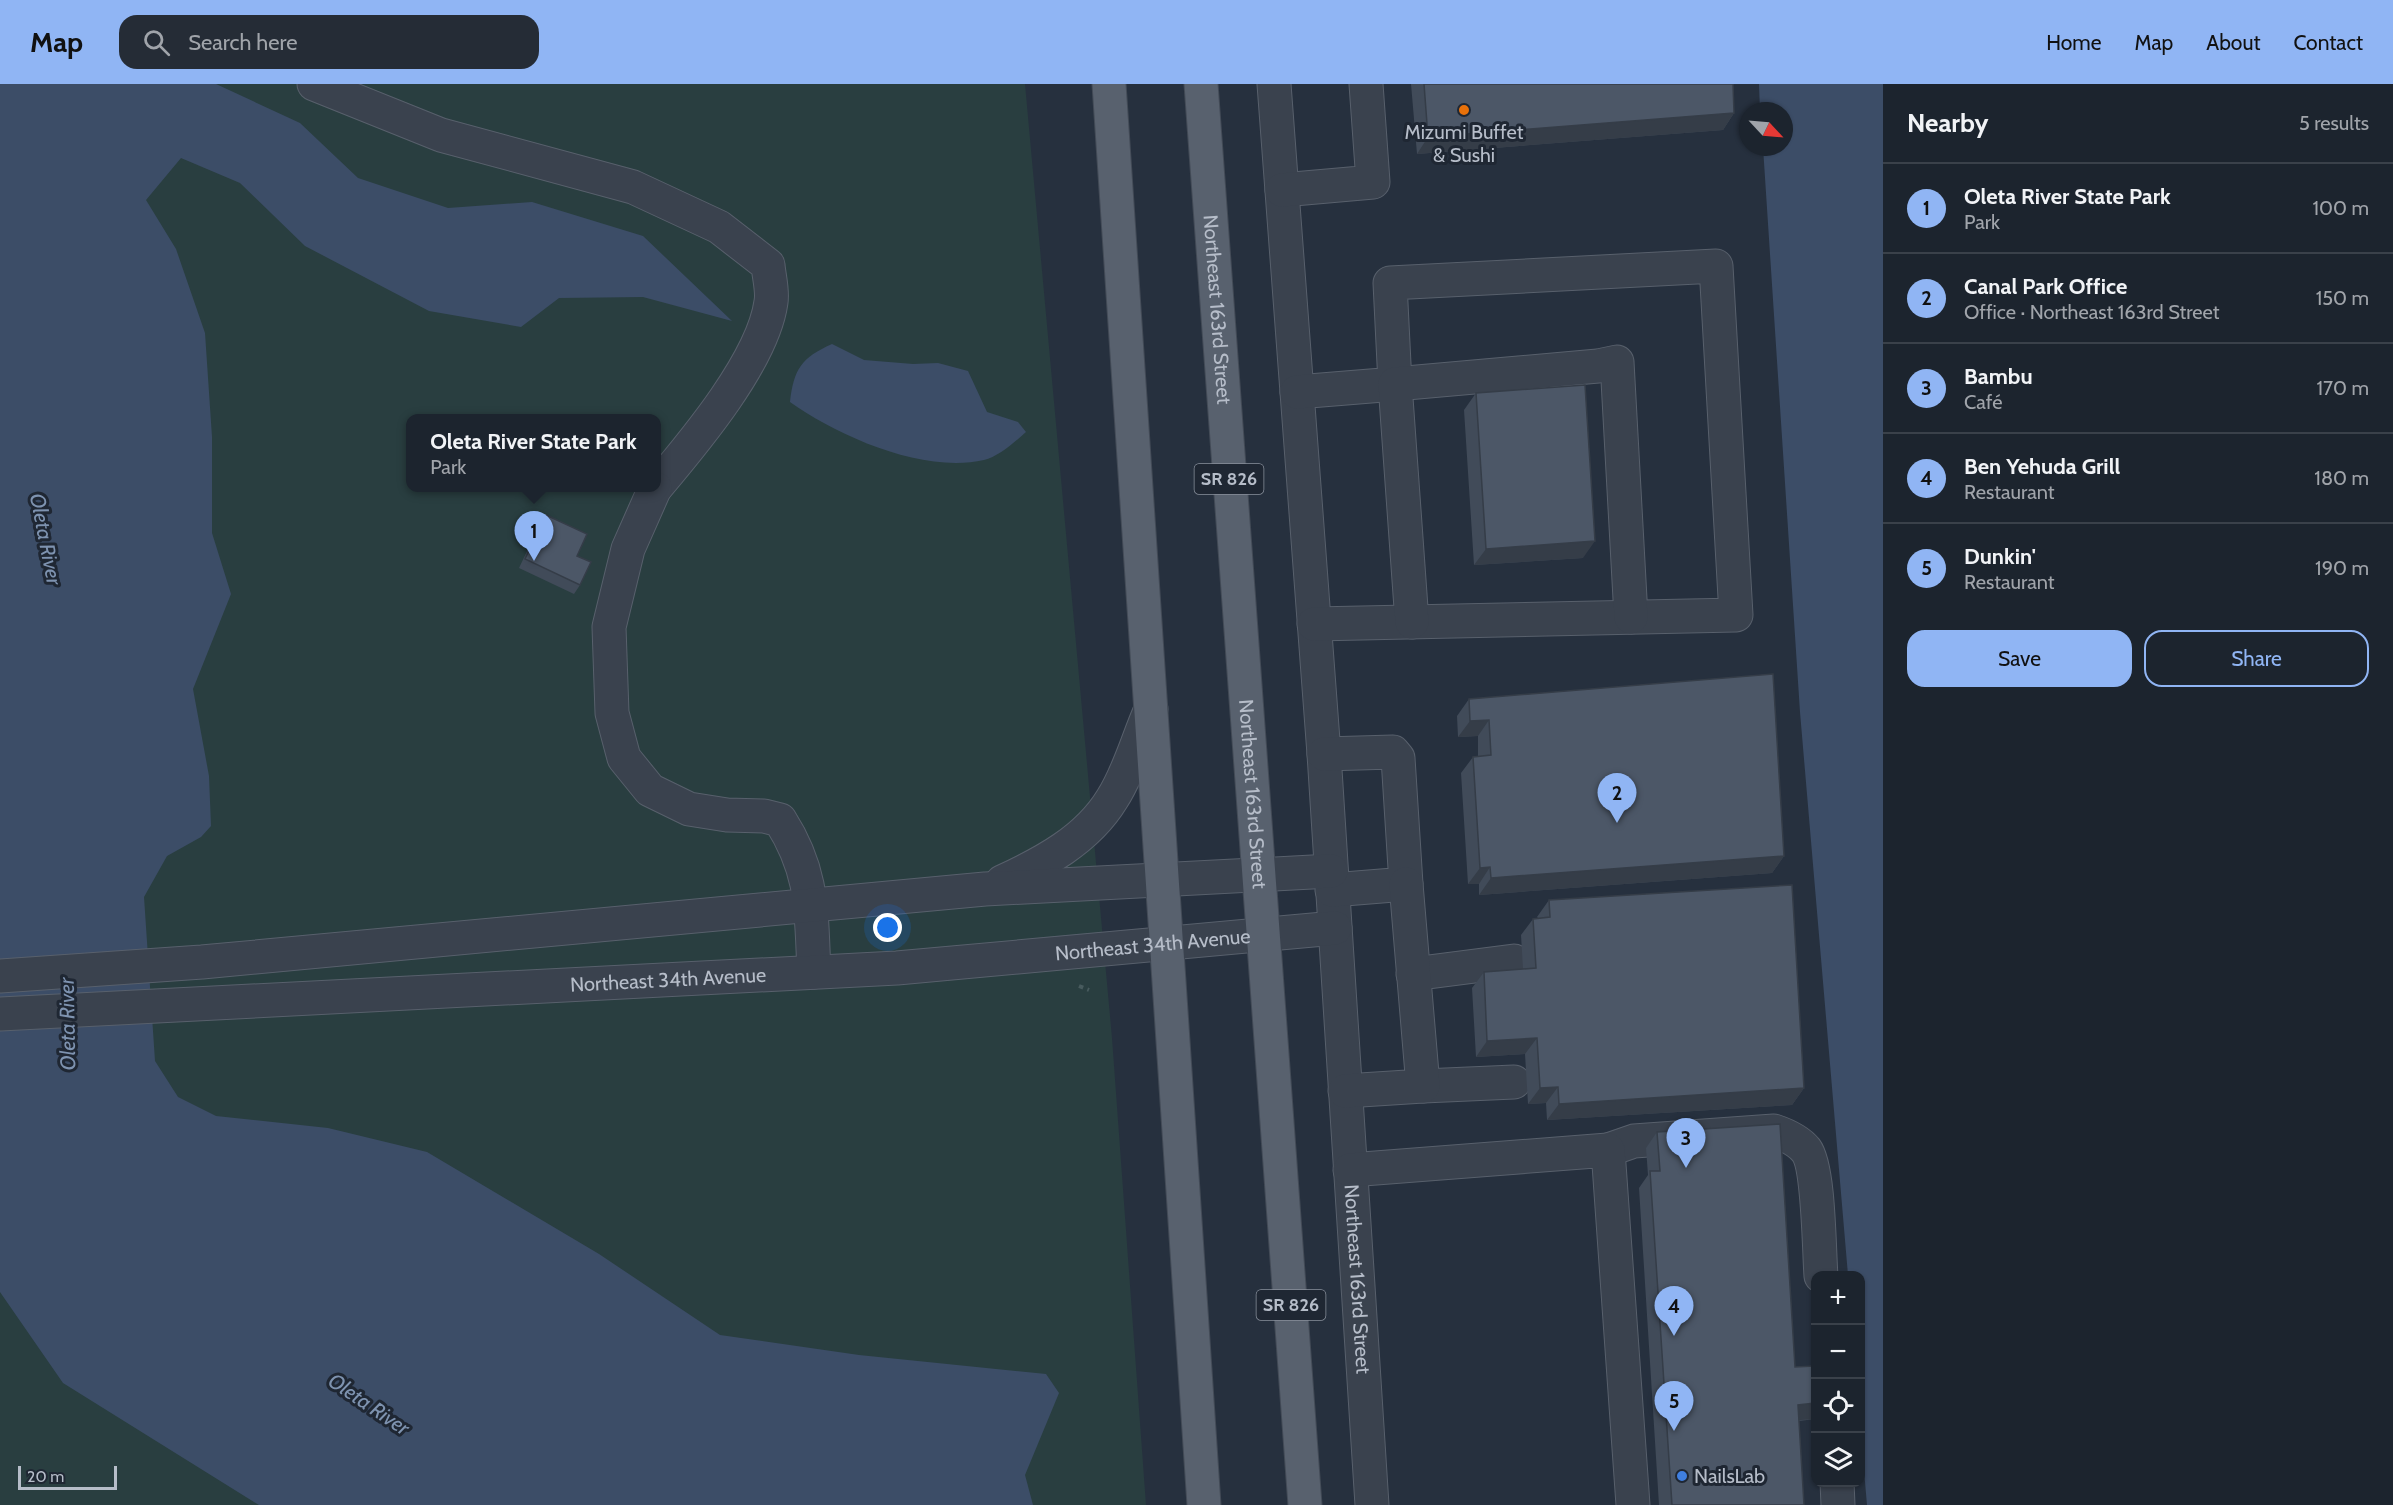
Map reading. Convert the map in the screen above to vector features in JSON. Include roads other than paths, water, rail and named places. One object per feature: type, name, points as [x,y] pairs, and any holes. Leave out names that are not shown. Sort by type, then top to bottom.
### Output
[{"type":"main road","points":[[1109,84],[1204,1505]]},
{"type":"main road","name":"Northeast 163rd Street","points":[[1201,84],[1210,237],[1265,933],[1305,1505]]},
{"type":"street","points":[[314,84],[441,135],[633,187],[719,227],[768,265],[772,300],[764,334],[706,428],[661,481]]},
{"type":"street","name":"Northeast 163rd Street","points":[[1274,84],[1324,754],[1372,1505]]},
{"type":"street","points":[[1282,190],[1373,182],[1366,84]]},
{"type":"street","points":[[1314,624],[1412,622],[1631,617],[1736,615],[1716,266],[1390,283],[1412,622]]},
{"type":"street","points":[[1297,392],[1598,366],[1617,362],[1631,617]]},
{"type":"street","points":[[654,492],[628,549],[609,627],[612,713],[624,758],[650,790],[689,809],[727,815],[764,816],[780,820],[795,844],[809,885],[814,972]]},
{"type":"street","points":[[985,890],[1045,862],[1088,829],[1112,799],[1151,709]]},
{"type":"street","points":[[1324,754],[1393,752],[1398,759],[1423,1086]]},
{"type":"street","points":[[0,976],[202,962],[985,890],[1260,874],[1406,884]]},
{"type":"street","name":"Northeast 34th Avenue","points":[[0,1014],[897,968],[1335,928]]},
{"type":"street","points":[[1413,974],[1514,961]]},
{"type":"street","points":[[1345,1091],[1514,1082]]},
{"type":"street","points":[[1350,1170],[1608,1150],[1634,1141],[1774,1131],[1792,1138],[1807,1151],[1813,1169],[1821,1271]]},
{"type":"street","points":[[1608,1150],[1633,1505]]},
{"type":"street","points":[[1837,1487],[1838,1505]]},
{"type":"water","name":"Oleta River","points":[[0,84],[216,84],[300,123],[358,178],[448,208],[532,202],[643,236],[732,321],[643,297],[559,298],[521,327],[429,311],[305,246],[240,183],[181,158],[146,200],[176,249],[205,333],[212,437],[212,533],[231,594],[193,689],[209,776],[211,826],[201,837],[167,856],[144,897],[155,1061],[178,1097],[216,1116],[328,1128],[427,1152],[599,1254],[720,1335],[859,1355],[1046,1374],[1059,1393],[1025,1475],[1033,1505],[259,1505],[63,1383],[0,1292]]},
{"type":"water","points":[[1759,84],[1883,84],[1883,1505],[1867,1505],[1865,1482],[1865,1271],[1848,1271],[1800,712],[1764,156],[1793,156],[1793,102],[1760,102]]},
{"type":"water","points":[[832,344],[864,360],[913,364],[938,363],[968,371],[987,412],[1018,422],[1026,432],[995,456],[960,463],[935,462],[908,457],[856,439],[790,402],[794,381],[801,366],[813,354]]},
{"type":"place","name":"Mizumi Buffet & Sushi","points":[[1464,110]]},
{"type":"place","name":"Oleta River State Park","points":[[534,561]]},
{"type":"place","name":"Canal Park Office","points":[[1617,823]]},
{"type":"place","name":"Bambu","points":[[1686,1168]]},
{"type":"place","name":"Ben Yehuda Grill","points":[[1674,1336]]},
{"type":"place","name":"Dunkin'","points":[[1674,1431]]},
{"type":"place","name":"NailsLab","points":[[1682,1476]]}]
